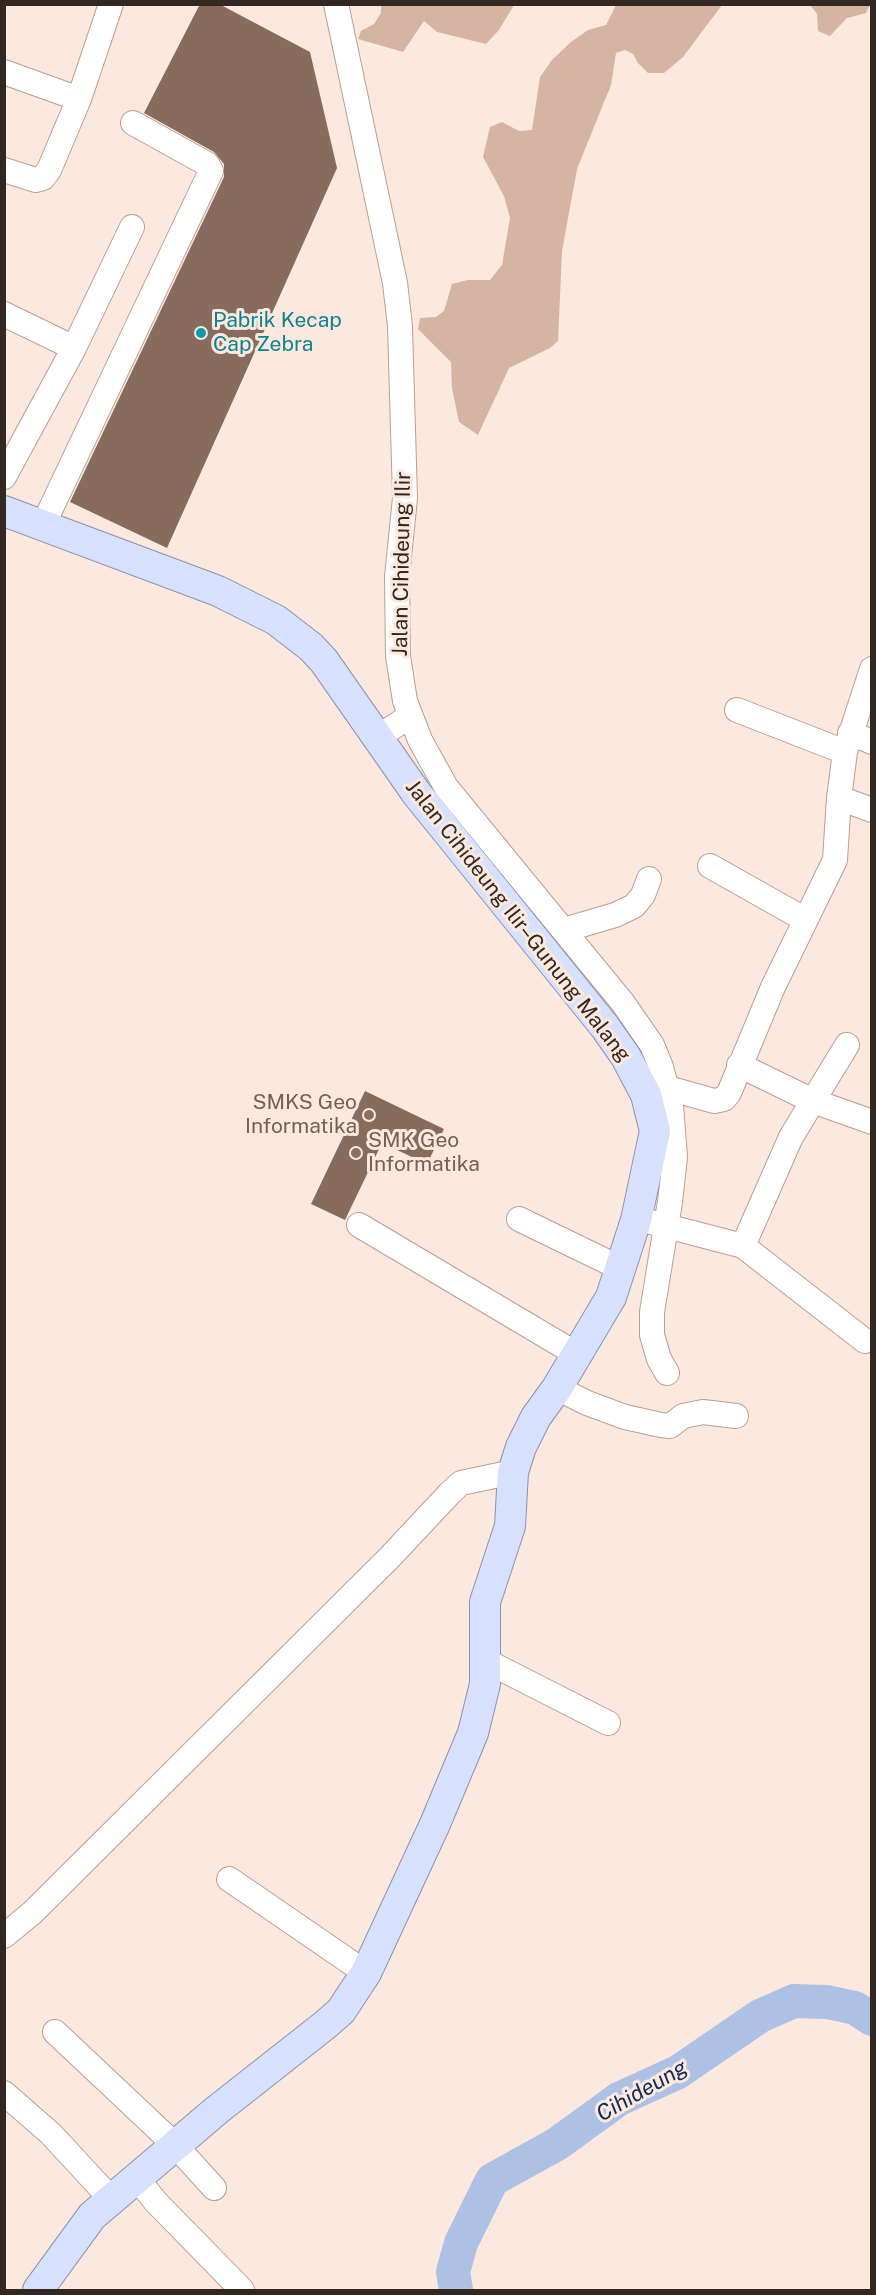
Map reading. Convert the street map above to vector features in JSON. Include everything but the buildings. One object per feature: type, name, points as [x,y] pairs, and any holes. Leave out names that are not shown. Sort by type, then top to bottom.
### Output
[{"type":"main road","name":"Jalan Cihideung Ilir–Gunung Malang","points":[[4,511],[218,591],[276,620],[294,632],[324,661],[417,794],[605,1027],[646,1095],[656,1131],[652,1222],[620,1269],[611,1297],[504,1474],[510,1526],[485,1602],[486,1661],[482,1702],[473,1733],[435,1824],[366,1973],[341,2011],[175,2145],[92,2216],[38,2290]]},
{"type":"street","name":"Jalan Cihideung Ilir","points":[[336,4],[394,283],[400,326],[405,498],[398,577],[400,680],[410,716],[430,760],[446,787],[564,930],[652,1045],[668,1088],[674,1118],[675,1157],[652,1222],[652,1335],[659,1359],[667,1373]]},
{"type":"street","points":[[4,170],[36,180],[43,178],[49,170],[79,99],[108,5]]},
{"type":"street","points":[[4,72],[79,99]]},
{"type":"street","points":[[43,525],[211,171],[207,164],[134,123]]},
{"type":"street","points":[[4,477],[74,348],[132,227]]},
{"type":"street","points":[[4,314],[74,348]]},
{"type":"street","points":[[668,1088],[714,1101],[724,1099],[729,1093],[739,1065],[804,919],[835,860],[839,798],[856,742],[872,669]]},
{"type":"street","points":[[737,710],[856,742]]},
{"type":"street","points":[[378,737],[410,716]]},
{"type":"street","points":[[839,798],[872,810]]},
{"type":"street","points":[[710,866],[804,919]]},
{"type":"street","points":[[564,930],[634,906],[643,895],[649,879]]},
{"type":"street","points":[[743,1246],[791,1137],[847,1044]]},
{"type":"street","points":[[739,1065],[813,1101],[872,1122]]},
{"type":"street","points":[[519,1219],[620,1269]]},
{"type":"street","points":[[652,1222],[743,1246],[865,1341]]},
{"type":"street","points":[[359,1225],[578,1355]]},
{"type":"street","points":[[557,1388],[587,1403],[625,1417],[661,1425],[670,1426],[684,1416],[703,1412],[736,1416]]},
{"type":"street","points":[[4,1936],[32,1913],[462,1483],[504,1474]]},
{"type":"street","points":[[486,1661],[608,1723]]},
{"type":"street","points":[[229,1879],[366,1973]]},
{"type":"street","points":[[56,2032],[175,2145],[214,2188]]},
{"type":"street","points":[[4,2093],[51,2134],[112,2200]]},
{"type":"street","points":[[137,2178],[155,2201],[242,2290]]},
{"type":"shaded area","points":[[381,4],[514,5],[499,30],[486,44],[437,32],[424,21],[403,52],[358,39],[361,31],[374,24],[381,13]]},
{"type":"shaded area","points":[[616,5],[722,5],[683,57],[664,73],[648,73],[633,54],[625,50],[616,53],[611,85],[577,169],[562,251],[558,341],[550,348],[509,368],[478,435],[459,422],[452,388],[451,362],[418,329],[420,318],[436,317],[444,311],[452,284],[468,280],[490,280],[502,265],[510,218],[504,196],[483,157],[490,127],[502,122],[519,131],[532,130],[540,77],[552,60],[571,42],[588,30],[606,25]]},
{"type":"shaded area","points":[[810,5],[870,5],[866,13],[847,18],[830,36],[818,31],[817,14]]},
{"type":"waterway","name":"Cihideung","points":[[456,2290],[453,2272],[461,2243],[492,2180],[557,2144],[619,2099],[678,2072],[760,2016],[794,2001],[827,2002],[855,2008],[872,2019]]},
{"type":"place","name":"Pabrik Kecap Cap Zebra","points":[[201,333]]},
{"type":"place","name":"SMKS Geo Informatika","points":[[369,1115]]},
{"type":"place","name":"SMK Geo Informatika","points":[[356,1153]]}]
